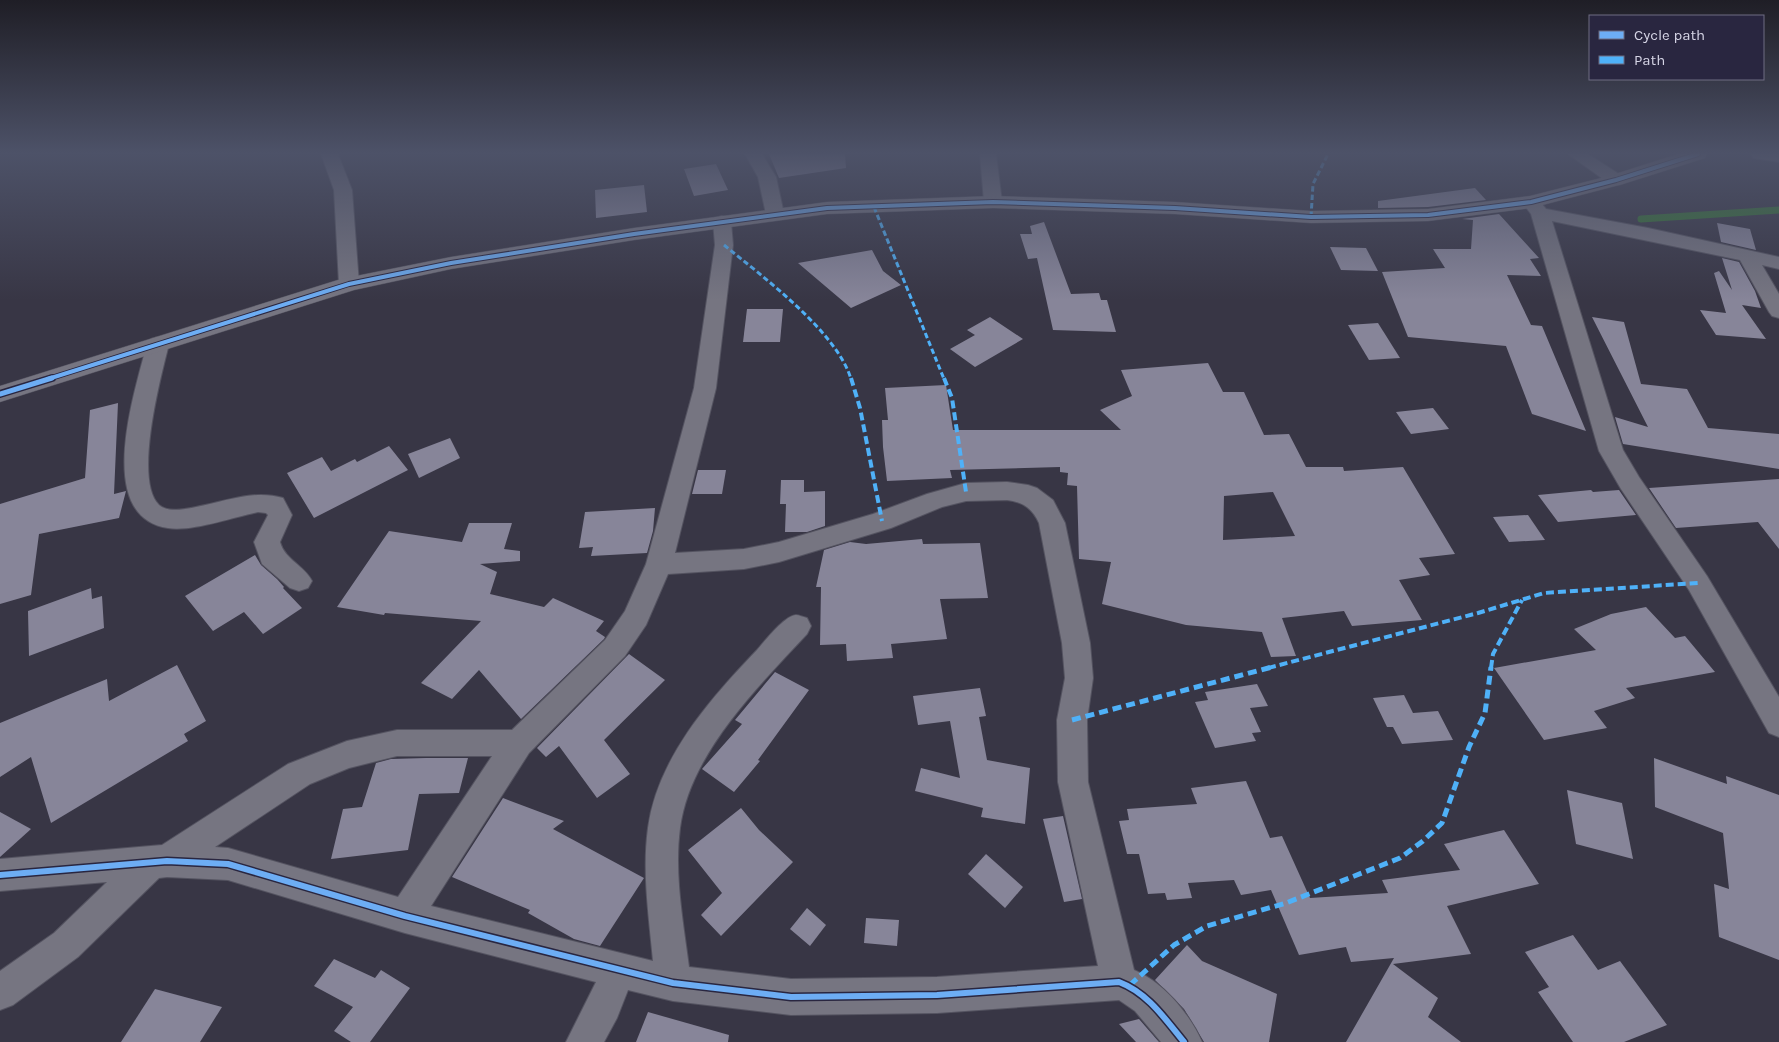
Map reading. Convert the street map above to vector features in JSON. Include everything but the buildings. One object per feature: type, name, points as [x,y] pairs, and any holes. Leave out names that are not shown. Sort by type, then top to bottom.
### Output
[{"type":"street","points":[[344,203],[349,284]]},
{"type":"street","points":[[773,203],[775,214]]},
{"type":"street","points":[[0,394],[349,284],[451,263],[634,234],[827,208],[976,203]]},
{"type":"street","points":[[1012,203],[1175,208],[1311,216],[1428,215],[1536,207],[1549,203]]},
{"type":"street","points":[[1536,207],[1779,263]]},
{"type":"street","points":[[1536,207],[1574,323],[1611,451],[1630,483],[1698,583],[1779,724]]},
{"type":"street","points":[[405,916],[518,743],[615,648],[636,617],[659,564],[705,388],[724,244],[722,222]]},
{"type":"street","points":[[1747,255],[1779,312]]},
{"type":"street","points":[[158,344],[146,392],[138,440],[136,479],[141,498],[151,512],[169,519],[194,517],[258,503],[274,504],[280,515],[267,542],[270,557],[299,581]]},
{"type":"street","points":[[659,564],[744,559],[779,552],[840,535],[936,500],[966,492],[1007,491],[1028,494],[1044,507],[1052,523],[1076,643],[1079,678],[1072,720],[1073,782],[1085,838],[1102,901],[1119,982]]},
{"type":"street","points":[[673,982],[665,908],[663,848],[664,826],[672,796],[693,752],[738,689],[797,626]]},
{"type":"street","points":[[0,992],[66,944],[159,862],[299,774],[347,755],[397,743],[518,743]]},
{"type":"street","points":[[0,875],[159,862],[228,864],[405,916],[618,970],[673,982],[791,998],[937,995],[1119,982],[1130,985],[1155,1007],[1184,1042]]},
{"type":"street","points":[[584,1042],[604,1005],[618,970]]},
{"type":"waterway","points":[[1641,219],[1779,210]]},
{"type":"marked path","points":[[1311,203],[1311,217]]},
{"type":"marked path","points":[[874,207],[952,398],[966,492]]},
{"type":"marked path","points":[[724,245],[788,298],[830,342],[847,365],[860,408],[882,521]]},
{"type":"marked path","points":[[1072,720],[1478,613],[1544,593],[1698,583]]},
{"type":"marked path","points":[[1130,985],[1174,945],[1207,926],[1286,903],[1400,858],[1423,841],[1442,823],[1469,747],[1485,713],[1493,654],[1522,600]]},
{"type":"cycle path","points":[[0,394],[349,284],[451,263],[634,234],[827,208],[976,203]]},
{"type":"cycle path","points":[[1012,203],[1175,208],[1311,217],[1428,215],[1527,203]]},
{"type":"cycle path","points":[[0,875],[167,861],[228,864],[405,916],[673,983],[791,997],[937,995],[1119,982],[1138,991],[1147,999],[1184,1042]]}]
